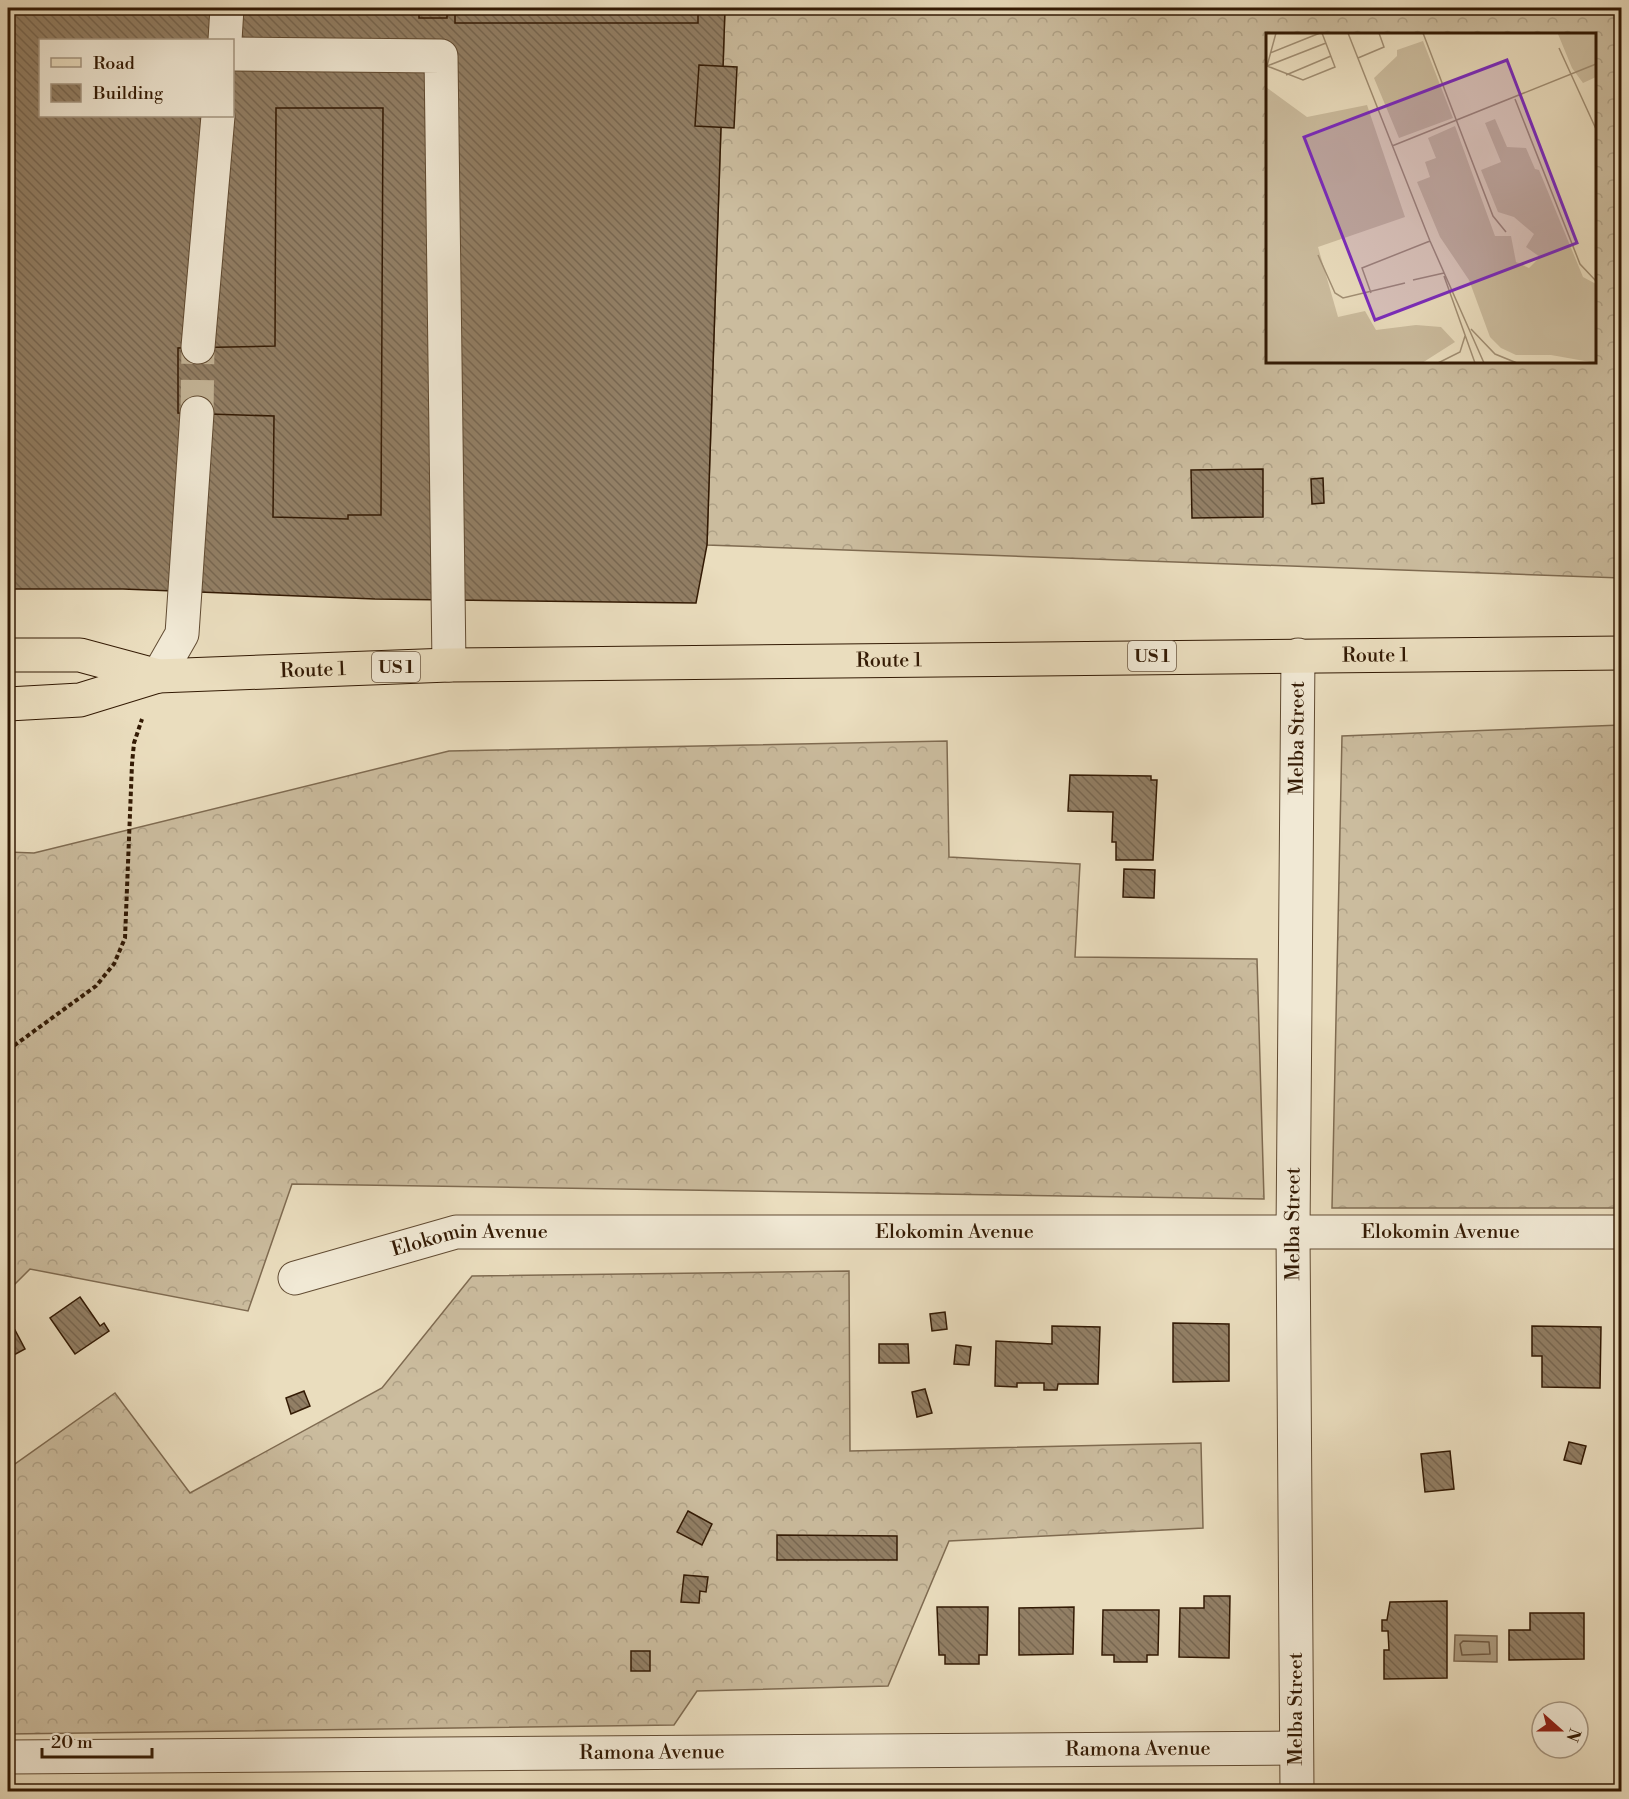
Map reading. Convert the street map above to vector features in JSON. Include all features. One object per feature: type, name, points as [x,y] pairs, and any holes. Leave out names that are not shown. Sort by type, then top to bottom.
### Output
[{"type":"main road","name":"Route 1","points":[[8,704],[80,700],[158,676],[449,664],[1622,653]]},
{"type":"main road","name":"Route 1","points":[[8,655],[80,655],[158,676]]},
{"type":"street","points":[[225,39],[227,8]]},
{"type":"street","points":[[234,54],[441,56],[449,664]]},
{"type":"street","points":[[198,347],[218,117]]},
{"type":"street","points":[[158,676],[182,634],[196,413]]},
{"type":"street","name":"Melba Street","points":[[1297,1791],[1293,1232],[1298,655]]},
{"type":"street","name":"Elokomin Avenue","points":[[295,1278],[456,1233],[1622,1232]]},
{"type":"street","name":"Ramona Avenue","points":[[8,1757],[1296,1748]]},
{"type":"path","points":[[8,1050],[96,986],[114,964],[125,938],[134,743],[158,676]]},
{"type":"green space","points":[[725,8],[1621,8],[1621,578],[707,545]]},
{"type":"green space","points":[[1621,725],[1621,1208],[1332,1208],[1342,736]]},
{"type":"green space","points":[[947,741],[949,857],[1080,864],[1075,957],[1257,959],[1264,1199],[292,1184],[248,1311],[30,1269],[8,1291],[8,852],[34,853],[449,751]]},
{"type":"green space","points":[[849,1271],[850,1451],[1201,1443],[1203,1528],[949,1541],[888,1686],[697,1691],[674,1725],[8,1734],[8,1469],[115,1393],[190,1493],[382,1388],[472,1276]]},
{"type":"water","points":[[1455,1635],[1497,1636],[1497,1662],[1454,1661]]},
{"type":"building","points":[[8,8],[725,8],[707,545],[696,603],[375,599],[123,589],[8,589]]},
{"type":"building","points":[[419,8],[447,8],[447,18],[419,18]]},
{"type":"building","points":[[455,8],[698,8],[698,23],[455,23]]},
{"type":"building","points":[[699,65],[737,67],[734,128],[695,126]]},
{"type":"building","points":[[276,108],[383,108],[381,515],[348,515],[348,519],[273,517],[274,416],[178,413],[178,348],[275,346]]},
{"type":"building","points":[[1263,469],[1263,517],[1192,518],[1191,470]]},
{"type":"building","points":[[1323,478],[1324,503],[1312,504],[1311,479]]},
{"type":"building","points":[[1070,775],[1151,776],[1151,780],[1157,780],[1153,860],[1116,860],[1116,842],[1112,842],[1113,812],[1068,811]]},
{"type":"building","points":[[1124,869],[1155,870],[1154,898],[1123,897]]},
{"type":"building","points":[[80,1297],[100,1326],[104,1323],[109,1331],[75,1354],[50,1318]]},
{"type":"building","points":[[945,1312],[947,1329],[932,1331],[930,1314]]},
{"type":"building","points":[[1173,1323],[1229,1324],[1229,1381],[1173,1382]]},
{"type":"building","points":[[1052,1326],[1100,1327],[1098,1384],[1058,1384],[1057,1390],[1044,1390],[1044,1383],[1017,1383],[1017,1387],[995,1386],[996,1341],[1052,1344]]},
{"type":"building","points":[[1532,1326],[1601,1327],[1600,1388],[1542,1387],[1542,1356],[1532,1356]]},
{"type":"building","points":[[15,1330],[25,1349],[10,1357],[8,1334]]},
{"type":"building","points":[[879,1344],[908,1344],[909,1363],[879,1363]]},
{"type":"building","points":[[956,1345],[971,1347],[969,1365],[954,1364]]},
{"type":"building","points":[[925,1389],[932,1413],[917,1417],[912,1392]]},
{"type":"building","points":[[304,1391],[310,1406],[291,1414],[286,1398]]},
{"type":"building","points":[[1569,1442],[1586,1446],[1581,1464],[1564,1460]]},
{"type":"building","points":[[1450,1451],[1454,1489],[1425,1492],[1421,1454]]},
{"type":"building","points":[[688,1511],[712,1524],[702,1545],[677,1532]]},
{"type":"building","points":[[777,1535],[897,1536],[897,1560],[777,1560]]},
{"type":"building","points":[[684,1575],[708,1577],[706,1592],[700,1591],[699,1603],[681,1602]]},
{"type":"building","points":[[1204,1596],[1230,1596],[1229,1658],[1179,1657],[1180,1608],[1204,1608]]},
{"type":"building","points":[[1447,1601],[1447,1678],[1384,1679],[1384,1650],[1389,1650],[1388,1631],[1382,1631],[1382,1620],[1387,1620],[1390,1602]]},
{"type":"building","points":[[937,1607],[988,1607],[987,1655],[979,1655],[979,1664],[945,1664],[945,1655],[939,1655]]},
{"type":"building","points":[[1074,1607],[1073,1654],[1019,1655],[1019,1608]]},
{"type":"building","points":[[1103,1610],[1159,1610],[1158,1655],[1147,1655],[1147,1662],[1114,1662],[1114,1655],[1102,1655]]},
{"type":"building","points":[[1530,1613],[1584,1613],[1584,1659],[1509,1660],[1509,1630],[1530,1630]]},
{"type":"building","points":[[631,1651],[650,1651],[650,1671],[631,1671]]},
{"type":"tunnel","points":[[197,413],[198,347]]}]
